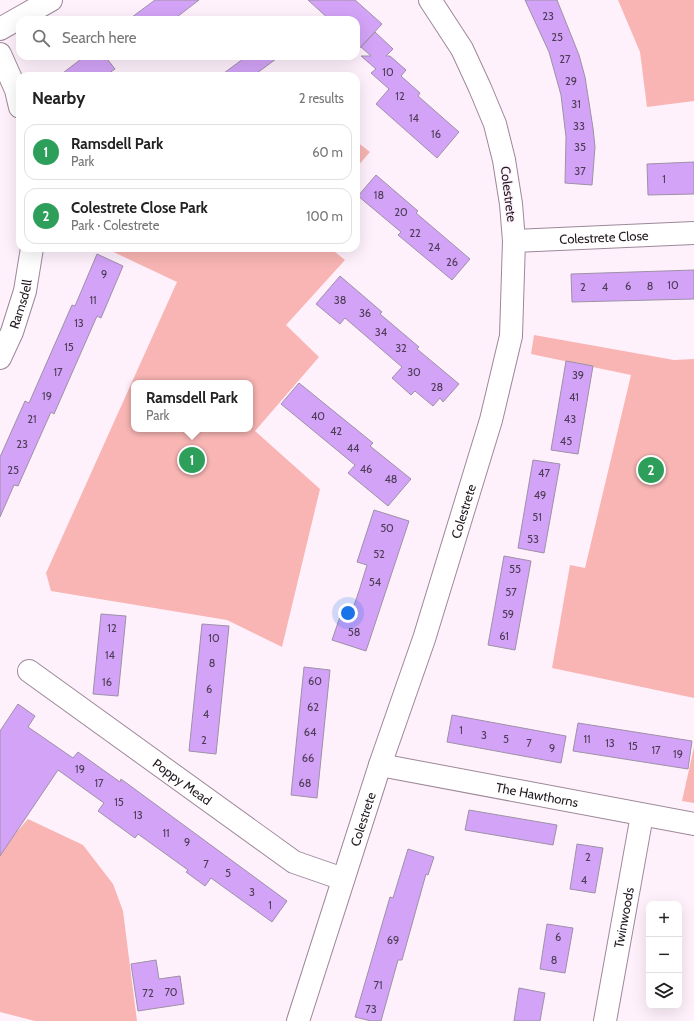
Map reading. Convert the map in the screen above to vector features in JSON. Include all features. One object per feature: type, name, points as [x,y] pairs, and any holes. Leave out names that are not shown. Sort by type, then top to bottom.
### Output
[{"type":"street","points":[[23,16],[51,0]]},
{"type":"street","name":"Colestrete","points":[[298,1021],[380,765],[424,639],[492,413],[511,336],[514,241],[511,204],[504,160],[495,124],[462,48],[430,0]]},
{"type":"street","points":[[0,29],[16,20]]},
{"type":"street","points":[[0,54],[16,90]]},
{"type":"street","name":"Colestrete Close","points":[[514,241],[694,234]]},
{"type":"street","name":"Ramsdell","points":[[0,358],[6,330],[25,291],[31,252]]},
{"type":"street","name":"Poppy Mead","points":[[28,671],[294,862],[343,879]]},
{"type":"street","name":"The Hawthorns","points":[[380,765],[694,824]]},
{"type":"street","name":"Twinwoods","points":[[605,1021],[642,815]]},
{"type":"shaded area","points":[[618,0],[694,0],[694,101],[647,107],[640,52]]},
{"type":"shaded area","points":[[360,144],[370,152],[360,163]]},
{"type":"shaded area","points":[[113,252],[335,252],[345,260],[286,325],[319,357],[255,431],[320,489],[282,647],[227,620],[51,591],[46,573],[131,384],[131,432],[253,432],[253,380],[133,380],[177,282]]},
{"type":"shaded area","points":[[534,335],[674,360],[694,359],[694,698],[552,668],[570,565],[585,568],[631,375],[531,354]]},
{"type":"shaded area","points":[[694,747],[694,803],[682,801]]},
{"type":"shaded area","points":[[28,819],[83,845],[113,884],[123,911],[137,1021],[35,1021],[0,1012],[0,851]]},
{"type":"building","points":[[155,0],[199,0],[178,16],[133,16]]},
{"type":"building","points":[[308,0],[355,0],[382,24],[360,48],[360,16],[326,16]]},
{"type":"building","points":[[525,0],[557,0],[579,55],[585,77],[595,147],[592,185],[565,183],[566,137],[561,95],[549,52]]},
{"type":"building","points":[[375,32],[393,49],[386,56],[390,56],[406,70],[401,76],[420,93],[418,96],[459,132],[437,158],[376,104],[389,89],[371,73],[376,69],[361,56],[371,56],[361,47]]},
{"type":"building","points":[[80,60],[108,60],[115,69],[111,72],[64,72]]},
{"type":"building","points":[[242,60],[275,60],[258,72],[225,72]]},
{"type":"building","points":[[694,162],[694,194],[648,195],[647,164]]},
{"type":"building","points":[[376,175],[418,211],[416,213],[470,259],[452,280],[398,235],[401,232],[360,198],[360,194]]},
{"type":"building","points":[[97,254],[123,266],[101,318],[97,316],[54,414],[51,412],[18,486],[14,485],[0,517],[0,457],[25,401],[29,403],[72,305],[75,306]]},
{"type":"building","points":[[694,270],[694,299],[572,302],[571,274]]},
{"type":"building","points":[[340,276],[382,312],[380,314],[419,347],[417,349],[459,384],[443,402],[440,398],[433,406],[415,391],[411,395],[392,378],[402,367],[345,318],[340,324],[316,304]]},
{"type":"building","points":[[566,361],[593,366],[578,454],[551,450]]},
{"type":"building","points":[[299,383],[373,443],[370,446],[411,479],[388,506],[348,473],[355,465],[281,404]]},
{"type":"building","points":[[533,460],[560,464],[544,553],[518,548]]},
{"type":"building","points":[[374,510],[409,521],[366,651],[332,640],[341,614],[350,617],[359,591],[367,565],[357,562]]},
{"type":"building","points":[[504,556],[531,561],[515,650],[488,645]]},
{"type":"building","points":[[101,614],[126,616],[118,696],[93,694]]},
{"type":"building","points":[[202,624],[229,626],[216,754],[189,751]]},
{"type":"building","points":[[304,667],[330,670],[317,798],[291,795]]},
{"type":"building","points":[[18,704],[35,716],[28,727],[73,758],[78,752],[120,782],[121,779],[287,901],[272,922],[211,878],[205,886],[186,872],[188,870],[138,834],[135,838],[98,811],[104,803],[58,770],[0,856],[0,731]]},
{"type":"building","points":[[452,715],[566,736],[561,763],[447,742]]},
{"type":"building","points":[[578,723],[692,741],[688,769],[573,751]]},
{"type":"building","points":[[469,810],[557,825],[553,845],[465,830]]},
{"type":"building","points":[[577,844],[603,848],[595,893],[570,889]]},
{"type":"building","points":[[408,849],[434,857],[428,875],[426,874],[402,960],[398,960],[381,1021],[371,1021],[355,1017],[390,897],[393,898]]},
{"type":"building","points":[[547,924],[573,928],[565,973],[540,969]]},
{"type":"building","points":[[156,960],[159,979],[180,976],[184,1004],[138,1011],[131,964]]},
{"type":"building","points":[[519,988],[545,993],[540,1021],[514,1021]]},
{"type":"place","name":"Ramsdell Park","points":[[192,460]]},
{"type":"place","name":"Colestrete Close Park","points":[[651,470]]}]
